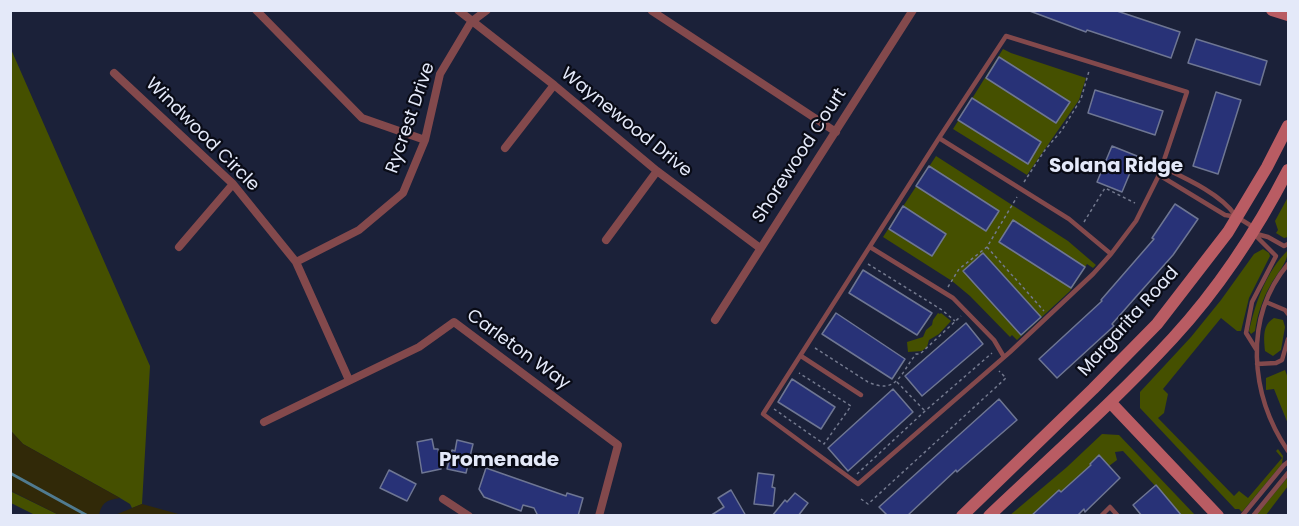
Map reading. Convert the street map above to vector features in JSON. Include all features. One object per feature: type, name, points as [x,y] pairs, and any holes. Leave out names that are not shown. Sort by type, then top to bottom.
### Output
[{"type":"main road","points":[[1272,10],[1288,15]]},
{"type":"main road","name":"Margarita Road","points":[[965,514],[1157,324],[1206,262],[1237,217],[1288,126]]},
{"type":"main road","points":[[989,516],[1110,402],[1174,337],[1246,244],[1288,170]]},
{"type":"main road","points":[[1110,402],[1218,516]]},
{"type":"street","points":[[256,10],[362,118],[425,140]]},
{"type":"street","name":"Waynewood Drive","points":[[458,10],[554,85],[657,171],[760,248]]},
{"type":"street","name":"Rycrest Drive","points":[[296,262],[359,230],[403,193],[425,140],[440,74],[471,22],[487,10]]},
{"type":"street","name":"Shorewood Court","points":[[715,321],[913,10]]},
{"type":"street","points":[[652,11],[836,132]]},
{"type":"street","name":"Windwood Circle","points":[[114,73],[233,184],[296,262],[349,381]]},
{"type":"street","points":[[505,148],[554,85]]},
{"type":"street","points":[[606,240],[657,171]]},
{"type":"street","points":[[179,247],[233,184]]},
{"type":"street","name":"Carleton Way","points":[[264,422],[419,347],[454,322],[618,445],[599,516]]},
{"type":"street","points":[[443,499],[469,516]]},
{"type":"lane","points":[[1006,36],[1092,63],[1187,92],[1159,175],[1136,220],[1093,274],[994,366],[858,484],[763,414],[768,405],[1006,36]]},
{"type":"lane","points":[[939,138],[1022,188],[1080,228],[1111,254]]},
{"type":"lane","points":[[1162,167],[1190,180],[1230,207],[1276,256],[1252,302],[1246,333],[1256,349]]},
{"type":"lane","points":[[1159,175],[1225,215],[1237,217]]},
{"type":"lane","points":[[1254,231],[1286,245]]},
{"type":"lane","points":[[870,247],[953,298],[994,340],[1004,357]]},
{"type":"lane","points":[[1288,264],[1277,278],[1266,302],[1258,328],[1256,349],[1262,397],[1275,429],[1288,451]]},
{"type":"lane","points":[[1266,302],[1285,310],[1288,314]]},
{"type":"lane","points":[[1257,364],[1276,363],[1282,360],[1288,339]]},
{"type":"lane","points":[[801,356],[861,395]]},
{"type":"lane","points":[[1242,516],[1288,462]]},
{"type":"lane","points":[[1253,516],[1288,473]]},
{"type":"lane","points":[[1101,516],[1110,507],[1118,516]]},
{"type":"path","points":[[945,293],[959,269],[987,247],[1045,150],[1062,130],[1081,99],[1092,63]]},
{"type":"path","points":[[1080,228],[1105,189],[1143,207]]},
{"type":"path","points":[[987,247],[1048,316]]},
{"type":"path","points":[[862,260],[942,310],[955,321]]},
{"type":"path","points":[[809,344],[876,385],[889,386],[897,381],[916,354],[920,354],[966,311]]},
{"type":"path","points":[[853,480],[861,469],[998,347]]},
{"type":"path","points":[[861,499],[868,504],[1006,378],[994,366]]},
{"type":"path","points":[[768,405],[824,444],[851,406],[793,369]]},
{"type":"path","points":[[897,381],[925,411]]},
{"type":"green space","points":[[10,47],[150,366],[142,504],[132,508],[120,498],[23,444],[11,431]]},
{"type":"green space","points":[[1003,49],[1086,78],[1079,100],[1027,175],[953,129]]},
{"type":"green space","points":[[936,156],[1068,241],[1096,265],[1093,268],[1087,264],[1070,291],[1017,340],[1012,335],[1010,337],[952,281],[883,237]]},
{"type":"green space","points":[[1288,197],[1288,237],[1284,238],[1276,233],[1278,230],[1275,221]]},
{"type":"green space","points":[[1263,249],[1270,256],[1249,298],[1241,331],[1237,331],[1221,318],[1163,389],[1168,394],[1164,413],[1158,418],[1234,496],[1239,491],[1248,498],[1282,458],[1276,451],[1278,449],[1283,456],[1282,464],[1242,512],[1235,509],[1140,408],[1140,392],[1191,337],[1254,254]]},
{"type":"green space","points":[[1288,250],[1284,264],[1265,297],[1255,331],[1251,334],[1249,331],[1263,288],[1268,277]]},
{"type":"green space","points":[[938,313],[951,321],[939,334],[929,340],[927,347],[922,351],[908,352],[907,342],[923,337]]},
{"type":"green space","points":[[1274,318],[1283,320],[1285,327],[1281,350],[1273,356],[1265,351],[1264,337],[1267,324]]},
{"type":"green space","points":[[1285,370],[1288,378],[1288,424],[1274,389],[1266,390],[1266,378]]},
{"type":"green space","points":[[1102,434],[1119,435],[1195,515],[1182,515],[1123,451],[1115,452],[1117,460],[1109,466],[1099,455],[1090,463],[1070,503],[1059,491],[1031,515],[1009,516],[1067,467]]},
{"type":"green space","points":[[1288,477],[1288,486],[1266,515],[1256,515]]},
{"type":"green space","points":[[10,491],[59,515],[35,515],[11,503]]},
{"type":"sand","points":[[11,431],[23,444],[120,498],[106,502],[99,515],[59,515],[11,491]]},
{"type":"sand","points":[[142,504],[182,515],[115,515]]},
{"type":"building","points":[[1027,10],[1114,10],[1180,32],[1171,58],[1087,30],[1086,32]]},
{"type":"building","points":[[1196,39],[1267,61],[1260,85],[1188,63]]},
{"type":"building","points":[[999,57],[1070,102],[1056,123],[986,78]]},
{"type":"building","points":[[1095,90],[1163,111],[1155,135],[1088,113]]},
{"type":"building","points":[[1216,92],[1241,100],[1218,174],[1193,166]]},
{"type":"building","points":[[972,98],[1041,142],[1028,164],[958,120]]},
{"type":"building","name":"Solana Ridge","points":[[1112,146],[1137,156],[1122,192],[1097,182]]},
{"type":"building","points":[[929,166],[999,211],[986,231],[916,186]]},
{"type":"building","points":[[1175,204],[1198,219],[1173,255],[1112,324],[1114,326],[1057,378],[1039,359],[1102,301],[1154,239],[1152,238]]},
{"type":"building","points":[[903,206],[946,234],[932,256],[889,229]]},
{"type":"building","points":[[1013,220],[1085,267],[1071,288],[999,242]]},
{"type":"building","points":[[983,253],[1041,317],[1021,335],[963,271]]},
{"type":"building","points":[[863,270],[932,313],[917,335],[849,293]]},
{"type":"building","points":[[836,313],[905,359],[892,379],[822,334]]},
{"type":"building","points":[[966,323],[983,344],[922,396],[905,376]]},
{"type":"building","points":[[792,379],[835,407],[821,429],[778,402]]},
{"type":"building","points":[[893,389],[913,412],[848,471],[828,448]]},
{"type":"building","points":[[999,399],[1017,420],[957,472],[956,470],[907,516],[888,516],[879,507]]},
{"type":"building","points":[[432,439],[434,449],[438,449],[441,469],[422,473],[417,442]]},
{"type":"building","points":[[457,440],[473,444],[466,473],[447,469]]},
{"type":"building","points":[[1099,455],[1120,478],[1085,512],[1084,509],[1077,516],[1031,516],[1059,490],[1061,492]]},
{"type":"building","points":[[486,468],[566,496],[567,493],[583,498],[578,516],[538,516],[534,508],[523,505],[521,511],[484,497],[479,489]]},
{"type":"building","points":[[389,470],[416,484],[407,501],[380,488]]},
{"type":"building","points":[[758,473],[774,475],[773,506],[754,504]]},
{"type":"building","points":[[1156,485],[1182,516],[1142,516],[1133,505]]},
{"type":"building","points":[[731,490],[746,516],[710,516],[724,507],[718,498]]},
{"type":"building","points":[[795,493],[808,503],[798,516],[772,516],[785,500],[787,502]]},
{"type":"waterway","points":[[10,473],[88,516]]},
{"type":"district","name":"Solana Ridge","points":[[1116,167]]},
{"type":"district","name":"Promenade","points":[[499,461]]}]
